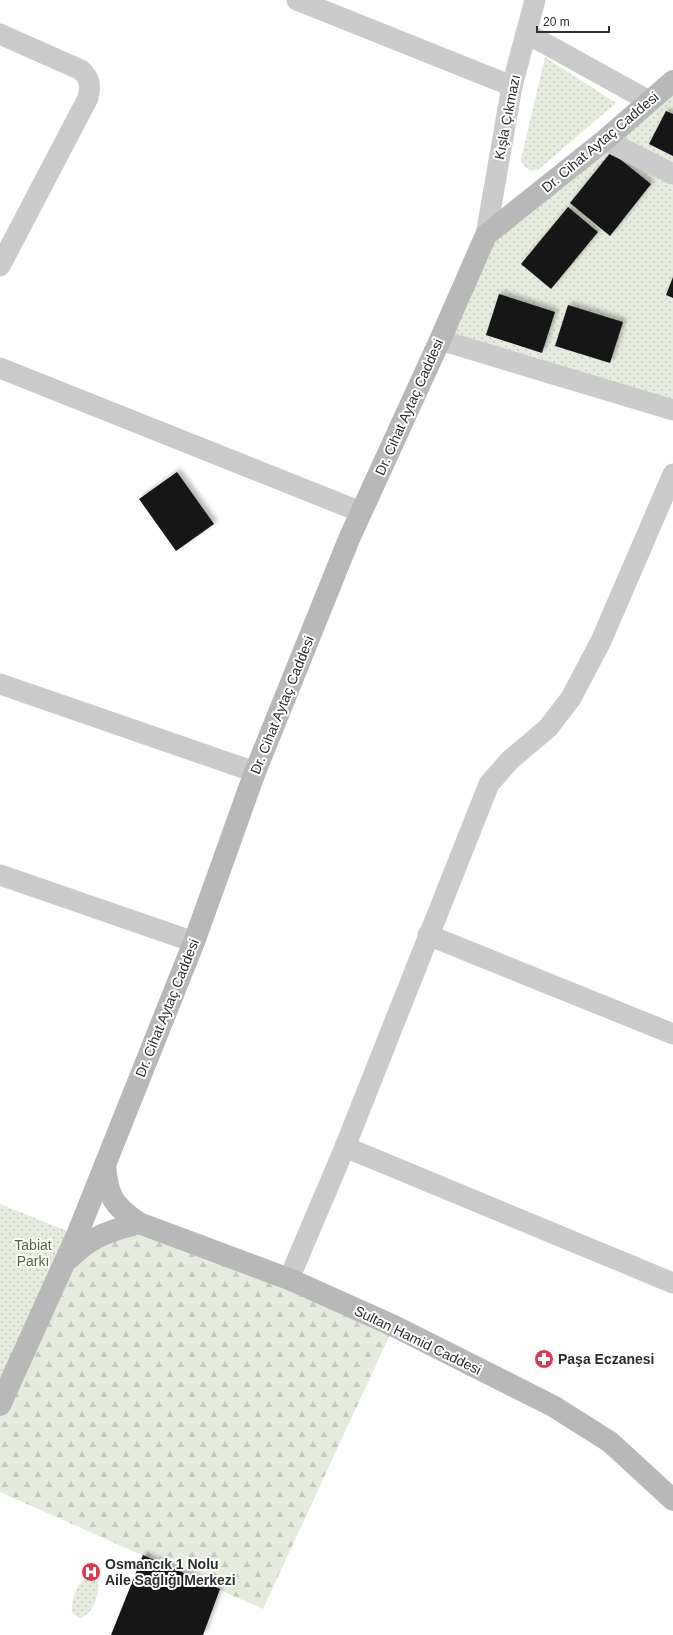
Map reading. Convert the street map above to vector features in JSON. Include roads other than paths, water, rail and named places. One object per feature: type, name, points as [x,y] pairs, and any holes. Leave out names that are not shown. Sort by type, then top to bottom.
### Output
[{"type":"street","points":[[297,0],[512,86]]},
{"type":"street","name":"Kışla Çıkmazı","points":[[486,235],[512,86],[535,0]]},
{"type":"street","points":[[526,33],[649,101]]},
{"type":"street","points":[[0,34],[81,70],[86,74],[90,85],[88,98],[0,266]]},
{"type":"street","name":"Dr. Cihat Aytaç Caddesi","points":[[0,1405],[64,1265],[105,1166],[194,942],[255,772],[349,539],[440,340],[486,235],[605,140],[673,81]]},
{"type":"street","points":[[605,140],[673,174]]},
{"type":"street","points":[[440,340],[673,410]]},
{"type":"street","points":[[0,368],[361,512]]},
{"type":"street","points":[[289,1279],[344,1147],[489,784],[510,760],[548,728],[571,698],[601,640],[673,474]]},
{"type":"street","points":[[0,684],[255,772]]},
{"type":"street","points":[[0,875],[194,942]]},
{"type":"street","points":[[428,936],[673,1034]]},
{"type":"street","points":[[344,1147],[673,1283]]},
{"type":"street","name":"Sultan Hamid Caddesi","points":[[105,1166],[108,1188],[114,1202],[123,1213],[139,1222],[289,1279],[394,1326],[553,1406],[610,1442],[673,1500]]},
{"type":"street","points":[[64,1265],[88,1242],[113,1230],[139,1222]]},
{"type":"place","name":"Paşa Eczanesi","points":[[544,1359]]},
{"type":"place","name":"Osmancık 1 Nolu Aile Sağlığı Merkezi","points":[[91,1572]]},
{"type":"park label","name":"Tabiat Parkı","points":[[33,1254]]}]
